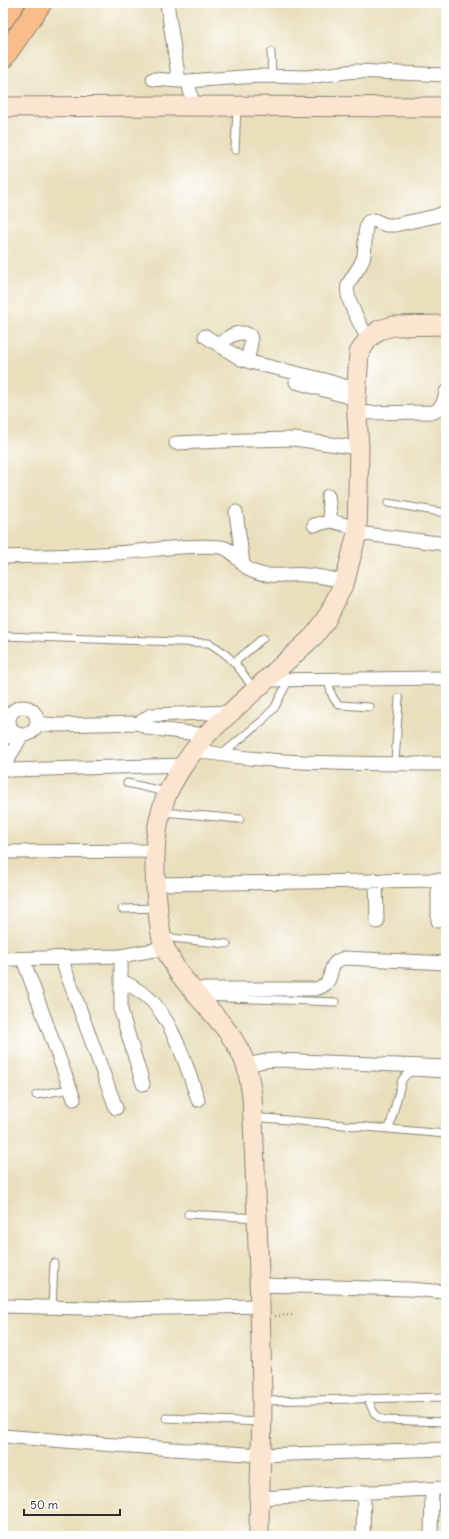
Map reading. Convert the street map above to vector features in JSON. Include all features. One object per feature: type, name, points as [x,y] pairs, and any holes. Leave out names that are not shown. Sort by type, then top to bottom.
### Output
[{"type":"main road","points":[[3,19],[14,3]]},
{"type":"main road","points":[[3,58],[41,3]]},
{"type":"street","points":[[167,3],[183,81],[193,106]]},
{"type":"street","points":[[153,79],[183,81],[257,76],[308,77],[355,71],[446,75]]},
{"type":"street","points":[[3,107],[446,107]]},
{"type":"street","points":[[368,339],[355,313],[348,291],[348,285],[362,263],[366,226],[368,222],[374,220],[386,225],[394,225],[436,216],[446,212]]},
{"type":"street","points":[[259,1536],[262,1401],[260,1285],[252,1094],[246,1066],[230,1034],[194,993],[176,968],[163,942],[156,884],[155,851],[158,823],[168,792],[189,757],[206,735],[314,636],[326,620],[345,581],[357,530],[359,448],[357,401],[359,353],[368,339],[379,330],[393,326],[446,325]]},
{"type":"street","points":[[220,345],[234,334],[248,334],[250,336],[250,341],[247,361]]},
{"type":"street","points":[[205,336],[247,361],[321,378],[357,401]]},
{"type":"street","points":[[296,382],[357,401],[434,412],[443,404],[446,392]]},
{"type":"street","points":[[176,443],[294,439],[359,448]]},
{"type":"street","points":[[328,496],[331,521]]},
{"type":"street","points":[[236,512],[243,565]]},
{"type":"street","points":[[314,525],[331,521],[357,530],[446,544]]},
{"type":"street","points":[[3,557],[115,553],[203,546],[224,548],[236,555],[243,565],[251,571],[267,575],[306,575],[345,581]]},
{"type":"street","points":[[261,685],[289,679],[446,678]]},
{"type":"street","points":[[8,709],[30,709],[36,715],[37,723],[32,732],[28,735],[13,731],[9,721],[8,709]]},
{"type":"street","points":[[139,723],[151,715],[230,712]]},
{"type":"street","points":[[37,723],[56,725],[139,723],[148,728],[206,735]]},
{"type":"street","points":[[20,734],[7,761],[7,769],[12,770],[221,755],[276,761],[446,764]]},
{"type":"street","points":[[3,738],[20,734]]},
{"type":"street","points":[[3,852],[155,851]]},
{"type":"street","points":[[376,880],[377,922]]},
{"type":"street","points":[[156,884],[438,880],[438,921]]},
{"type":"street","points":[[3,959],[121,956],[163,942]]},
{"type":"street","points":[[121,956],[120,1011],[143,1084]]},
{"type":"street","points":[[61,958],[116,1108]]},
{"type":"street","points":[[194,993],[315,990],[323,987],[328,982],[333,965],[337,960],[345,958],[446,963]]},
{"type":"street","points":[[23,959],[72,1094]]},
{"type":"street","points":[[121,980],[146,995],[153,1002],[165,1020],[184,1058],[198,1100]]},
{"type":"street","points":[[246,1066],[276,1060],[446,1067]]},
{"type":"street","points":[[260,1285],[408,1289],[446,1292]]},
{"type":"street","points":[[3,1306],[122,1309],[260,1306]]},
{"type":"street","points":[[3,1436],[260,1455],[446,1449]]},
{"type":"street","points":[[259,1498],[446,1488]]},
{"type":"street","points":[[431,1536],[432,1489]]},
{"type":"street","points":[[363,1536],[364,1492]]},
{"type":"lane","points":[[271,52],[272,76]]},
{"type":"lane","points":[[235,150],[237,107]]},
{"type":"lane","points":[[388,503],[446,513]]},
{"type":"lane","points":[[3,636],[209,643],[222,650],[261,685]]},
{"type":"lane","points":[[235,662],[263,638]]},
{"type":"lane","points":[[221,755],[245,737],[262,721],[274,707],[289,679]]},
{"type":"lane","points":[[328,679],[332,696],[336,703],[340,705],[370,707]]},
{"type":"lane","points":[[395,763],[399,698]]},
{"type":"lane","points":[[127,783],[168,792]]},
{"type":"lane","points":[[162,812],[240,819]]},
{"type":"lane","points":[[122,909],[158,908]]},
{"type":"lane","points":[[163,942],[227,944]]},
{"type":"lane","points":[[194,993],[336,1002]]},
{"type":"lane","points":[[389,1129],[402,1080],[406,1075],[411,1072],[446,1074]]},
{"type":"lane","points":[[36,1095],[72,1094]]},
{"type":"lane","points":[[253,1117],[446,1134]]},
{"type":"lane","points":[[188,1214],[257,1218]]},
{"type":"lane","points":[[52,1307],[54,1263]]},
{"type":"lane","points":[[262,1401],[446,1397]]},
{"type":"lane","points":[[368,1398],[374,1413],[379,1418],[385,1420],[446,1422]]},
{"type":"lane","points":[[166,1418],[261,1422]]}]
